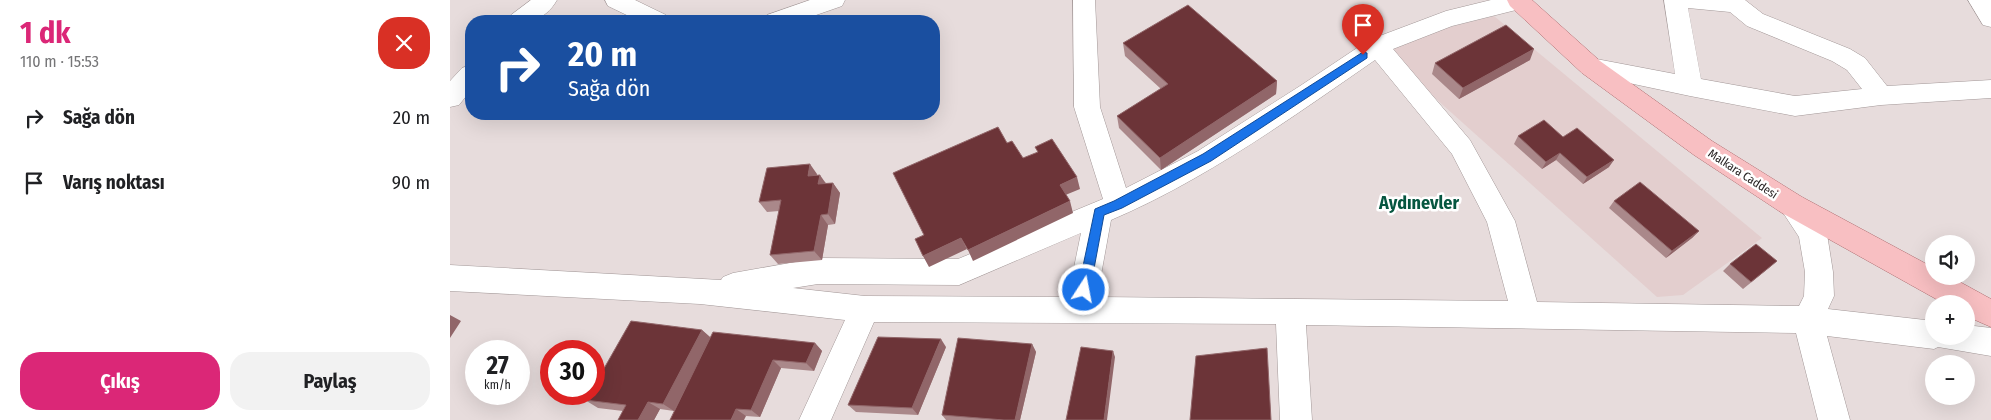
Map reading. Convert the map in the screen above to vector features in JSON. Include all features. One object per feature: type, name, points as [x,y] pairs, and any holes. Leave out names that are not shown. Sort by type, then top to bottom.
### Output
[{"type":"main road","name":"Malkara Caddesi","points":[[1519,1],[1590,67],[1703,148],[1792,205],[1991,314]]},
{"type":"street","points":[[526,15],[546,0]]},
{"type":"street","points":[[616,0],[646,15]]},
{"type":"street","points":[[1080,310],[1109,208],[1086,107],[1084,0]]},
{"type":"street","points":[[1675,0],[1690,87]]},
{"type":"street","points":[[1685,0],[1736,5],[1755,20],[1841,55],[1856,64],[1881,96]]},
{"type":"street","points":[[1979,0],[1991,18]]},
{"type":"street","points":[[792,15],[830,1]]},
{"type":"street","points":[[700,292],[818,271],[959,272],[1109,208],[1207,158],[1377,46],[1446,19],[1519,1]]},
{"type":"street","points":[[1377,46],[1461,147],[1501,221],[1526,315]]},
{"type":"street","points":[[1590,67],[1795,106],[1881,96],[1991,89]]},
{"type":"street","points":[[450,98],[465,81]]},
{"type":"street","points":[[1792,205],[1813,234],[1819,272],[1819,296],[1808,320],[1834,420]]},
{"type":"street","points":[[450,278],[700,292],[865,308],[1290,311],[1808,320],[1925,334]]},
{"type":"street","points":[[815,420],[865,308]]},
{"type":"street","points":[[1290,311],[1296,420]]},
{"type":"street","points":[[1975,340],[1991,342]]},
{"type":"shaded area","points":[[1494,16],[1762,238],[1683,295],[1657,297],[1386,54],[1413,36]]},
{"type":"building","points":[[1188,5],[1277,81],[1160,158],[1117,116],[1168,84],[1123,43]]},
{"type":"building","points":[[1506,25],[1534,49],[1463,88],[1435,63]]},
{"type":"building","points":[[1544,120],[1563,137],[1577,128],[1614,160],[1587,177],[1560,153],[1546,162],[1518,136]]},
{"type":"building","points":[[998,127],[1007,143],[1012,141],[1023,158],[1038,152],[1035,147],[1052,139],[1077,177],[1060,185],[1070,201],[968,250],[961,238],[923,256],[915,239],[924,235],[893,173]]},
{"type":"building","points":[[810,164],[808,176],[820,175],[818,184],[833,183],[828,214],[821,215],[814,251],[770,255],[781,200],[759,202],[767,168]]},
{"type":"building","points":[[1640,182],[1699,231],[1672,251],[1614,201]]},
{"type":"building","points":[[1756,244],[1777,261],[1751,282],[1730,264]]},
{"type":"building","points":[[631,321],[702,330],[663,404],[648,402],[638,420],[618,420],[626,405],[605,402],[605,367]]},
{"type":"building","points":[[713,332],[815,343],[806,363],[773,360],[751,410],[736,409],[731,420],[670,420]]},
{"type":"building","points":[[878,337],[941,339],[912,408],[848,405]]},
{"type":"building","points":[[958,338],[1032,344],[1015,420],[942,415]]},
{"type":"building","points":[[1081,347],[1113,351],[1104,420],[1066,420]]},
{"type":"building","points":[[1267,348],[1271,420],[1190,420],[1196,356]]},
{"type":"district","name":"Aydınevler","points":[[1419,203]]},
{"type":"route","points":[[1084,290],[1099,212],[1118,205],[1207,158],[1363,55]]}]
